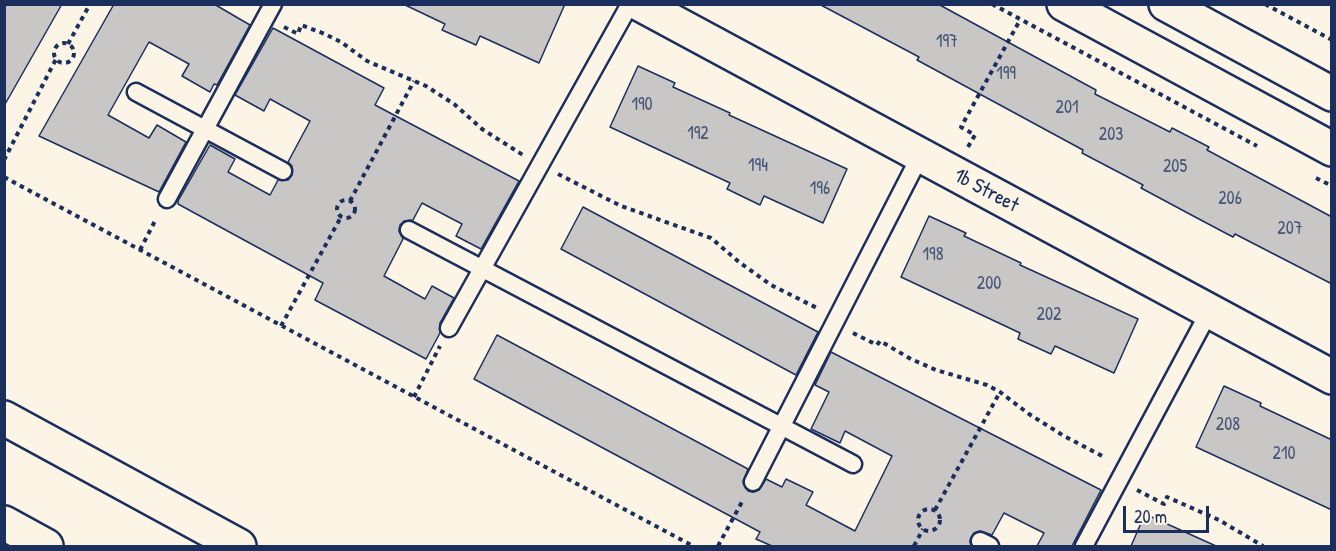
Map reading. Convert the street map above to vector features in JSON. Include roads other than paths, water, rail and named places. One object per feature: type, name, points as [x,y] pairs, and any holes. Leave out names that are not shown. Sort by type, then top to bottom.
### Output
[{"type":"main road","name":"1b Street","points":[[640,4],[1332,377]]},
{"type":"main road","points":[[1064,4],[1332,149]]},
{"type":"main road","points":[[1166,4],[1332,94]]},
{"type":"main road","points":[[4,418],[239,546]]},
{"type":"main road","points":[[4,523],[46,546]]},
{"type":"lane","points":[[449,328],[630,4]]},
{"type":"lane","points":[[167,199],[270,11]]},
{"type":"lane","points":[[136,92],[283,171]]},
{"type":"lane","points":[[753,482],[920,156]]},
{"type":"lane","points":[[410,230],[853,464]]},
{"type":"lane","points":[[1084,546],[1209,312]]}]
